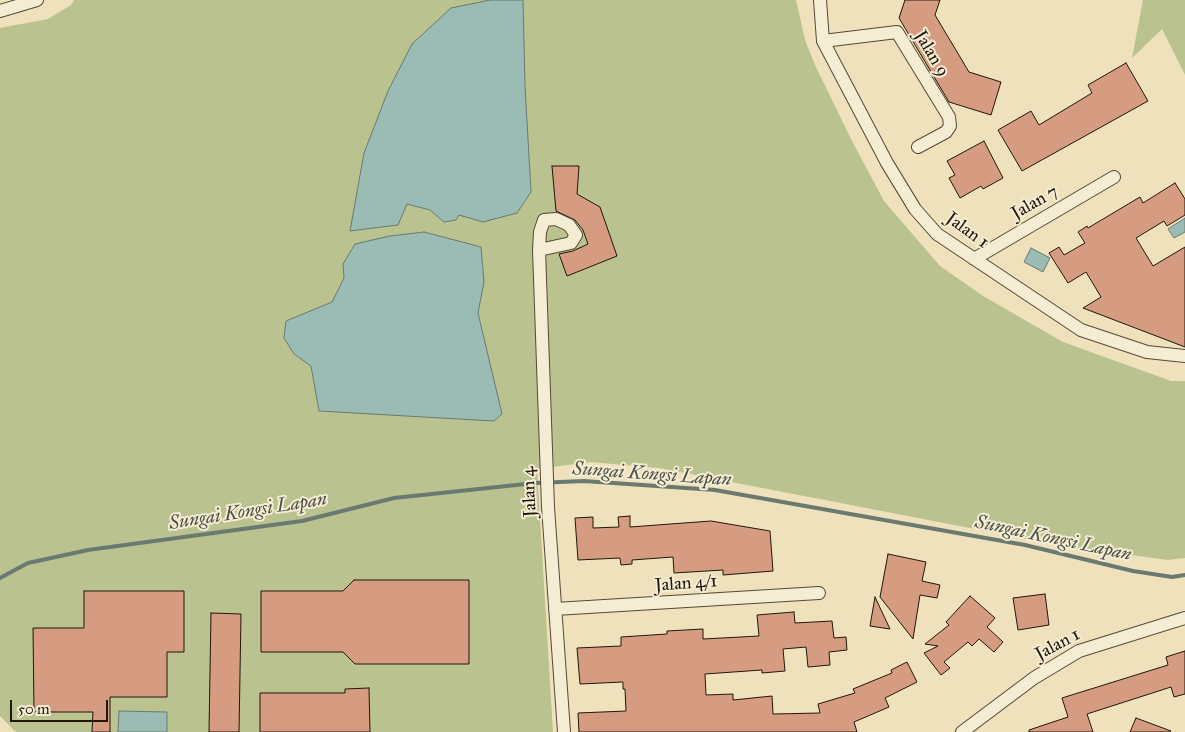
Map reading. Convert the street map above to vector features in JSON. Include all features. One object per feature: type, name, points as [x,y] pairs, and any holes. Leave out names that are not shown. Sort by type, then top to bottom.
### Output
[{"type":"street","points":[[0,11],[37,0]]},
{"type":"street","name":"Jalan 1","points":[[820,0],[824,41],[887,163],[915,209],[937,234],[1082,330],[1147,352],[1185,356]]},
{"type":"street","name":"Jalan 9","points":[[824,41],[897,32],[949,117],[950,126],[946,132],[918,147]]},
{"type":"street","name":"Jalan 7","points":[[974,259],[1114,177]]},
{"type":"street","name":"Jalan 4","points":[[539,250],[548,507],[564,732]]},
{"type":"street","name":"Jalan 4/1","points":[[555,603],[819,593]]},
{"type":"street","name":"Jalan 1","points":[[962,732],[1034,678],[1079,651],[1185,618]]},
{"type":"green space","points":[[74,0],[796,0],[805,40],[815,65],[884,201],[940,266],[983,296],[1063,342],[1171,381],[1185,381],[1185,558],[1168,560],[1063,546],[659,468],[590,462],[537,469],[553,732],[16,732],[0,716],[0,28],[48,19],[71,5]]},
{"type":"green space","points":[[1143,0],[1185,0],[1185,75],[1162,29],[1132,58]]},
{"type":"water","points":[[490,0],[523,0],[525,86],[531,192],[517,213],[483,222],[459,215],[456,220],[444,222],[430,210],[407,204],[398,225],[350,231],[364,153],[388,91],[412,44],[451,8]]},
{"type":"water","points":[[1185,218],[1185,232],[1174,238],[1168,229]]},
{"type":"water","points":[[424,232],[481,247],[484,282],[478,313],[502,414],[494,421],[319,411],[311,366],[294,354],[284,338],[286,321],[332,302],[344,278],[343,264],[355,244],[390,236]]},
{"type":"water","points":[[1031,248],[1050,258],[1043,272],[1024,262]]},
{"type":"water","points":[[119,711],[167,712],[167,732],[118,732]]},
{"type":"building","points":[[905,0],[940,0],[935,15],[969,72],[1001,82],[991,115],[949,102],[899,18]]},
{"type":"building","points":[[1126,63],[1148,101],[1022,171],[998,130],[1031,111],[1039,125],[1092,93],[1088,85]]},
{"type":"building","points":[[984,141],[1003,178],[983,189],[981,186],[960,198],[949,178],[955,175],[947,161]]},
{"type":"building","points":[[552,166],[579,166],[577,194],[600,207],[617,256],[567,276],[559,254],[573,251],[588,244],[583,230],[575,220],[556,211]]},
{"type":"building","points":[[1175,183],[1185,199],[1185,215],[1167,226],[1164,221],[1136,238],[1153,266],[1185,247],[1185,347],[1083,308],[1101,297],[1086,272],[1068,283],[1049,253],[1059,247],[1064,255],[1085,243],[1078,232],[1087,226],[1088,228],[1140,197],[1143,203]]},
{"type":"building","points":[[630,516],[630,527],[711,521],[770,531],[773,571],[723,575],[723,570],[674,573],[673,557],[632,560],[632,564],[621,565],[620,558],[578,560],[575,518],[593,517],[593,528],[619,527],[618,517]]},
{"type":"building","points":[[888,554],[926,562],[922,581],[940,585],[937,598],[920,595],[913,639],[880,597]]},
{"type":"building","points":[[354,580],[469,580],[469,664],[355,664],[343,652],[261,652],[261,591],[343,591]]},
{"type":"building","points":[[84,591],[184,591],[184,652],[167,652],[167,697],[110,697],[110,732],[92,732],[93,712],[34,712],[33,628],[84,628]]},
{"type":"building","points":[[1045,594],[1049,625],[1018,630],[1013,598]]},
{"type":"building","points":[[970,596],[995,618],[987,627],[1003,642],[994,652],[979,639],[972,646],[968,642],[944,662],[950,668],[941,675],[924,653],[938,646],[925,644],[949,625],[946,622]]},
{"type":"building","points":[[875,597],[890,629],[870,626]]},
{"type":"building","points":[[794,612],[795,623],[832,621],[834,638],[846,637],[847,650],[829,652],[830,665],[808,667],[806,647],[783,649],[785,671],[762,673],[762,670],[705,674],[706,695],[733,694],[733,700],[772,696],[773,714],[820,713],[818,704],[855,693],[853,689],[892,673],[891,670],[907,662],[917,682],[885,698],[889,707],[854,722],[857,732],[579,732],[578,713],[626,711],[623,682],[580,684],[577,648],[621,646],[621,637],[667,634],[667,631],[703,629],[703,639],[759,636],[757,615]]},
{"type":"building","points":[[211,613],[241,614],[239,732],[209,732]]},
{"type":"building","points":[[1185,651],[1185,694],[1174,697],[1171,687],[1087,714],[1093,732],[1029,732],[1029,730],[1068,717],[1062,698],[1168,665],[1166,657]]},
{"type":"building","points":[[369,688],[370,732],[260,732],[260,693],[345,693],[345,689]]},
{"type":"building","points":[[1136,718],[1171,731],[1130,732]]},
{"type":"waterway","name":"Sungai Kongsi Lapan","points":[[0,578],[28,563],[88,550],[302,521],[394,498],[535,483],[584,481],[715,490],[1025,545],[1133,571],[1172,577],[1185,575]]}]
